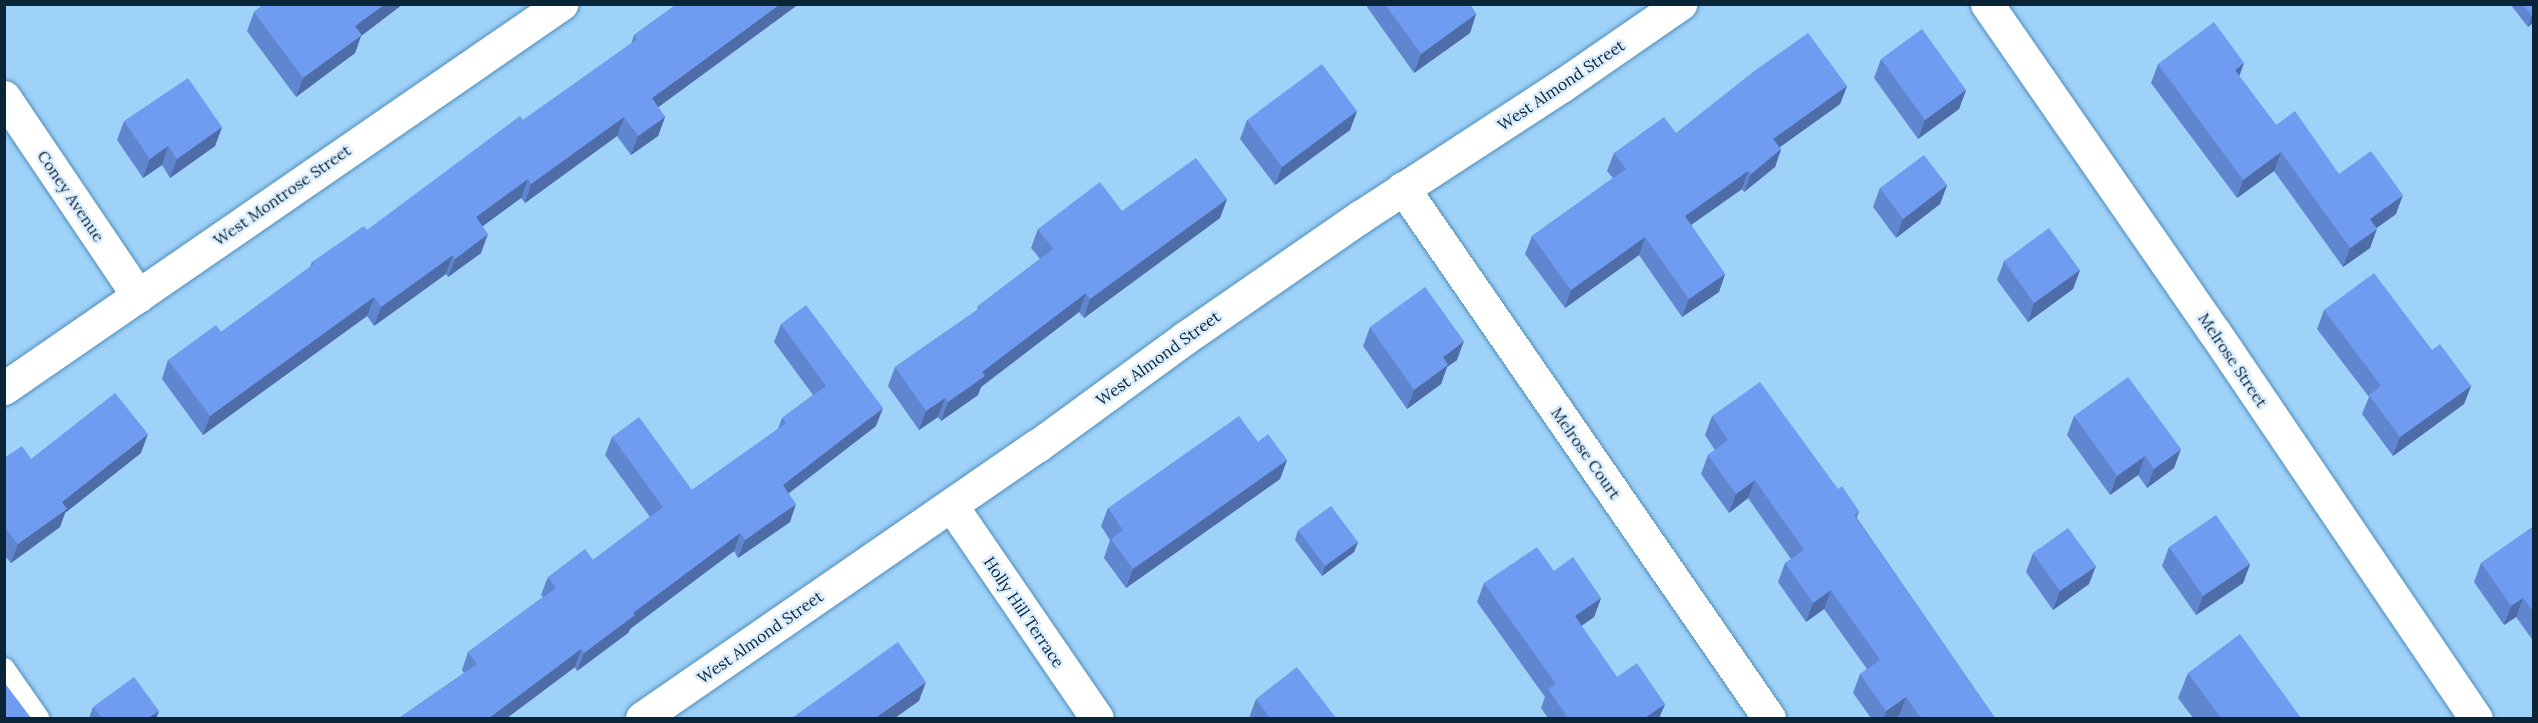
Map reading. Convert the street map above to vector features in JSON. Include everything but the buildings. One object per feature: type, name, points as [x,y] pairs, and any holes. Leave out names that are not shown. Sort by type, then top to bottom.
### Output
[{"type":"street","name":"West Montrose Street","points":[[4,388],[561,4]]},
{"type":"street","name":"West Almond Street","points":[[642,718],[951,505],[1185,338],[1403,188],[1680,4]]},
{"type":"street","name":"Melrose Street","points":[[1987,4],[2215,333],[2476,718]]},
{"type":"street","name":"Coney Avenue","points":[[4,97],[138,296]]},
{"type":"street","name":"Melrose Court","points":[[1403,188],[1769,718]]},
{"type":"street","name":"Holly Hill Terrace","points":[[951,505],[1097,718]]},
{"type":"lane","points":[[4,669],[38,718]]}]
